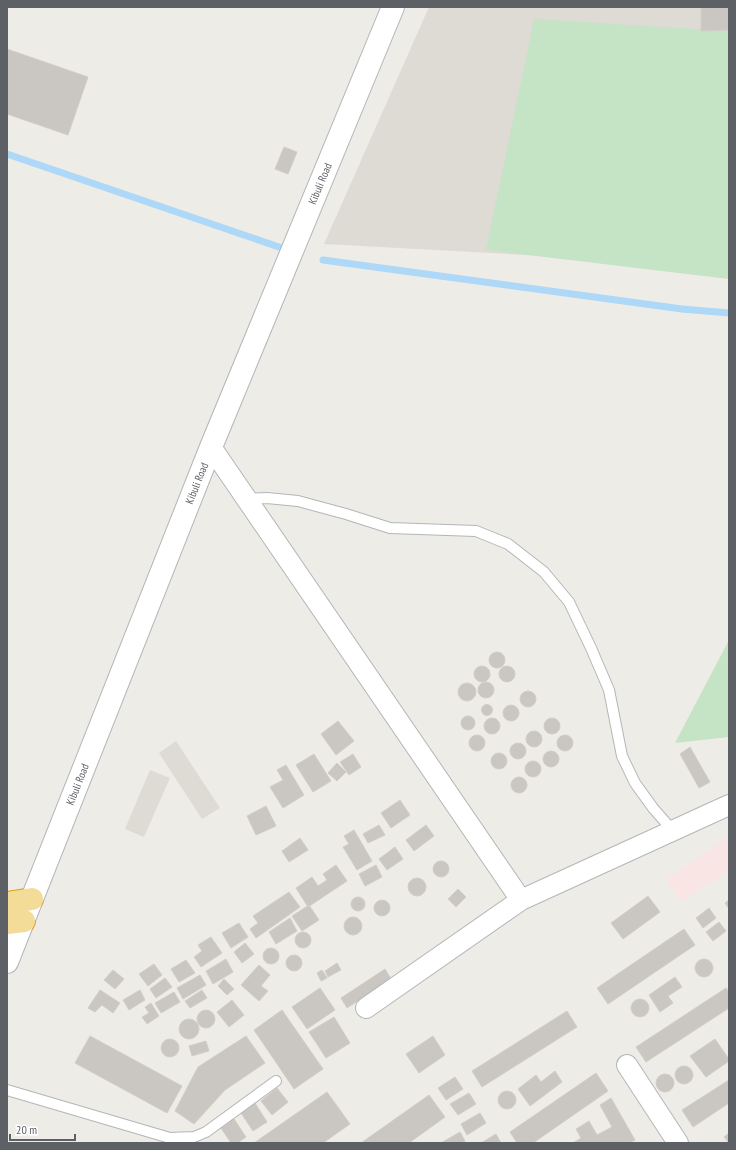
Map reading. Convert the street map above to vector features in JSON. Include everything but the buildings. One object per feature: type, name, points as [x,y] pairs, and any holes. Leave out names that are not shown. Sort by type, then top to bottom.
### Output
[{"type":"highway","points":[[7,903],[32,899]]},
{"type":"street","name":"Kibuli Road","points":[[7,962],[15,922],[32,899],[211,447],[393,7]]},
{"type":"street","points":[[211,447],[521,900]]},
{"type":"street","points":[[366,1008],[521,900],[729,806]]},
{"type":"street","points":[[627,1065],[678,1143]]},
{"type":"lane","points":[[246,499],[267,498],[298,501],[390,528],[476,532],[508,544],[544,572],[569,602],[592,648],[609,690],[622,756],[635,783],[653,808],[673,831]]},
{"type":"lane","points":[[7,1090],[170,1138],[194,1137],[206,1132],[276,1081]]},
{"type":"shaded area","points":[[429,7],[729,7],[729,266],[324,244]]},
{"type":"shaded area","points":[[176,741],[220,808],[202,819],[159,753]]},
{"type":"shaded area","points":[[150,770],[170,778],[144,837],[125,829]]},
{"type":"shaded area","points":[[729,837],[729,870],[681,902],[666,879]]},
{"type":"green space","points":[[534,19],[729,31],[729,279],[486,250]]},
{"type":"green space","points":[[729,640],[729,737],[675,743]]},
{"type":"waterway","points":[[7,154],[279,247]]},
{"type":"waterway","points":[[323,260],[682,309],[729,313]]}]
